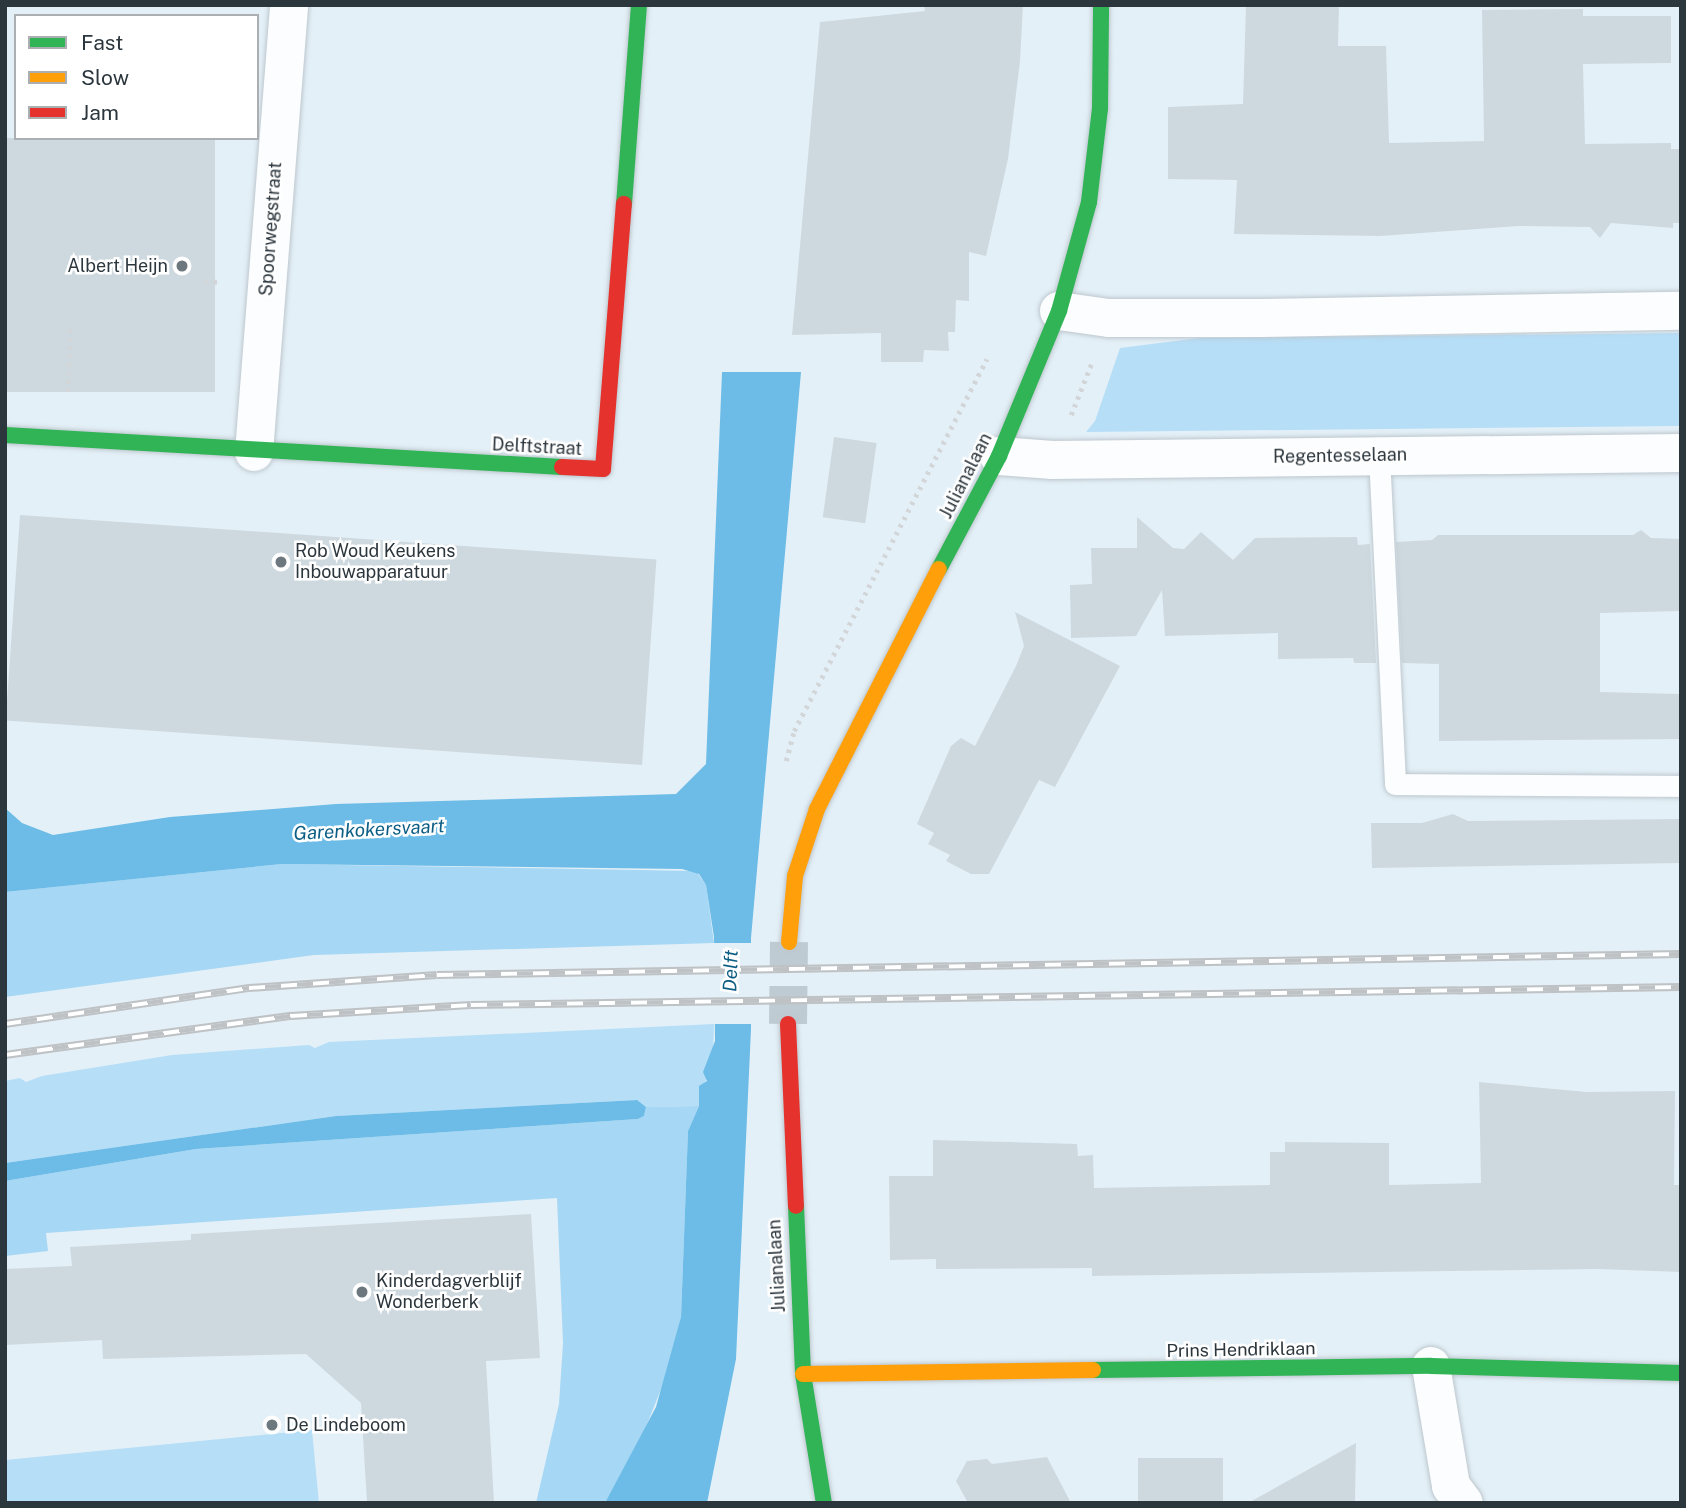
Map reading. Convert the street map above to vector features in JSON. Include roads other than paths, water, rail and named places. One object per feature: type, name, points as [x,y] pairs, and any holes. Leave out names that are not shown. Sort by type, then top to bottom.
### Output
[{"type":"street","name":"Spoorwegstraat","points":[[254,452],[289,5]]},
{"type":"street","name":"Delftstraat","points":[[5,435],[254,452],[603,469],[639,5]]},
{"type":"street","name":"Julianalaan","points":[[789,942],[795,876],[817,809],[863,712],[999,456],[1059,311],[1089,202],[1100,108],[1101,5]]},
{"type":"street","points":[[1059,311],[1109,318],[1681,311]]},
{"type":"street","name":"Regentesselaan","points":[[999,456],[1053,460],[1681,453]]},
{"type":"street","name":"Julianalaan","points":[[788,1024],[803,1374],[824,1503]]},
{"type":"street","points":[[1431,1366],[1451,1486],[1464,1503]]},
{"type":"street","name":"Prins Hendriklaan","points":[[803,1374],[1431,1366],[1681,1373]]},
{"type":"lane","points":[[1379,455],[1395,784],[1681,786]]},
{"type":"water","points":[[722,372],[801,372],[751,938],[751,1029],[736,1359],[707,1503],[605,1503],[656,1407],[681,1317],[688,1131],[699,1106],[699,1086],[707,1081],[703,1072],[715,1041],[714,937],[706,885],[699,874],[682,869],[282,864],[5,892],[5,808],[22,823],[53,835],[170,817],[336,804],[676,794],[706,764]]},
{"type":"water","points":[[637,1100],[646,1107],[644,1116],[638,1119],[196,1149],[5,1181],[5,1163],[336,1116]]},
{"type":"tunnel","points":[[788,1024],[789,942]]},
{"type":"railway","points":[[5,1024],[249,988],[437,975],[1681,954]]},
{"type":"railway","points":[[5,1055],[291,1016],[471,1005],[1681,987]]},
{"type":"place","name":"Albert Heijn","points":[[182,266]]},
{"type":"place","name":"Rob Woud Keukens Inbouwapparatuur","points":[[281,562]]},
{"type":"place","name":"Kinderdagverblijf Wonderberk","points":[[362,1292]]},
{"type":"place","name":"De Lindeboom","points":[[272,1425]]},
{"type":"water label","name":"Garenkokersvaart","points":[[369,830]]},
{"type":"water label","name":"Delft","points":[[731,971]]}]
